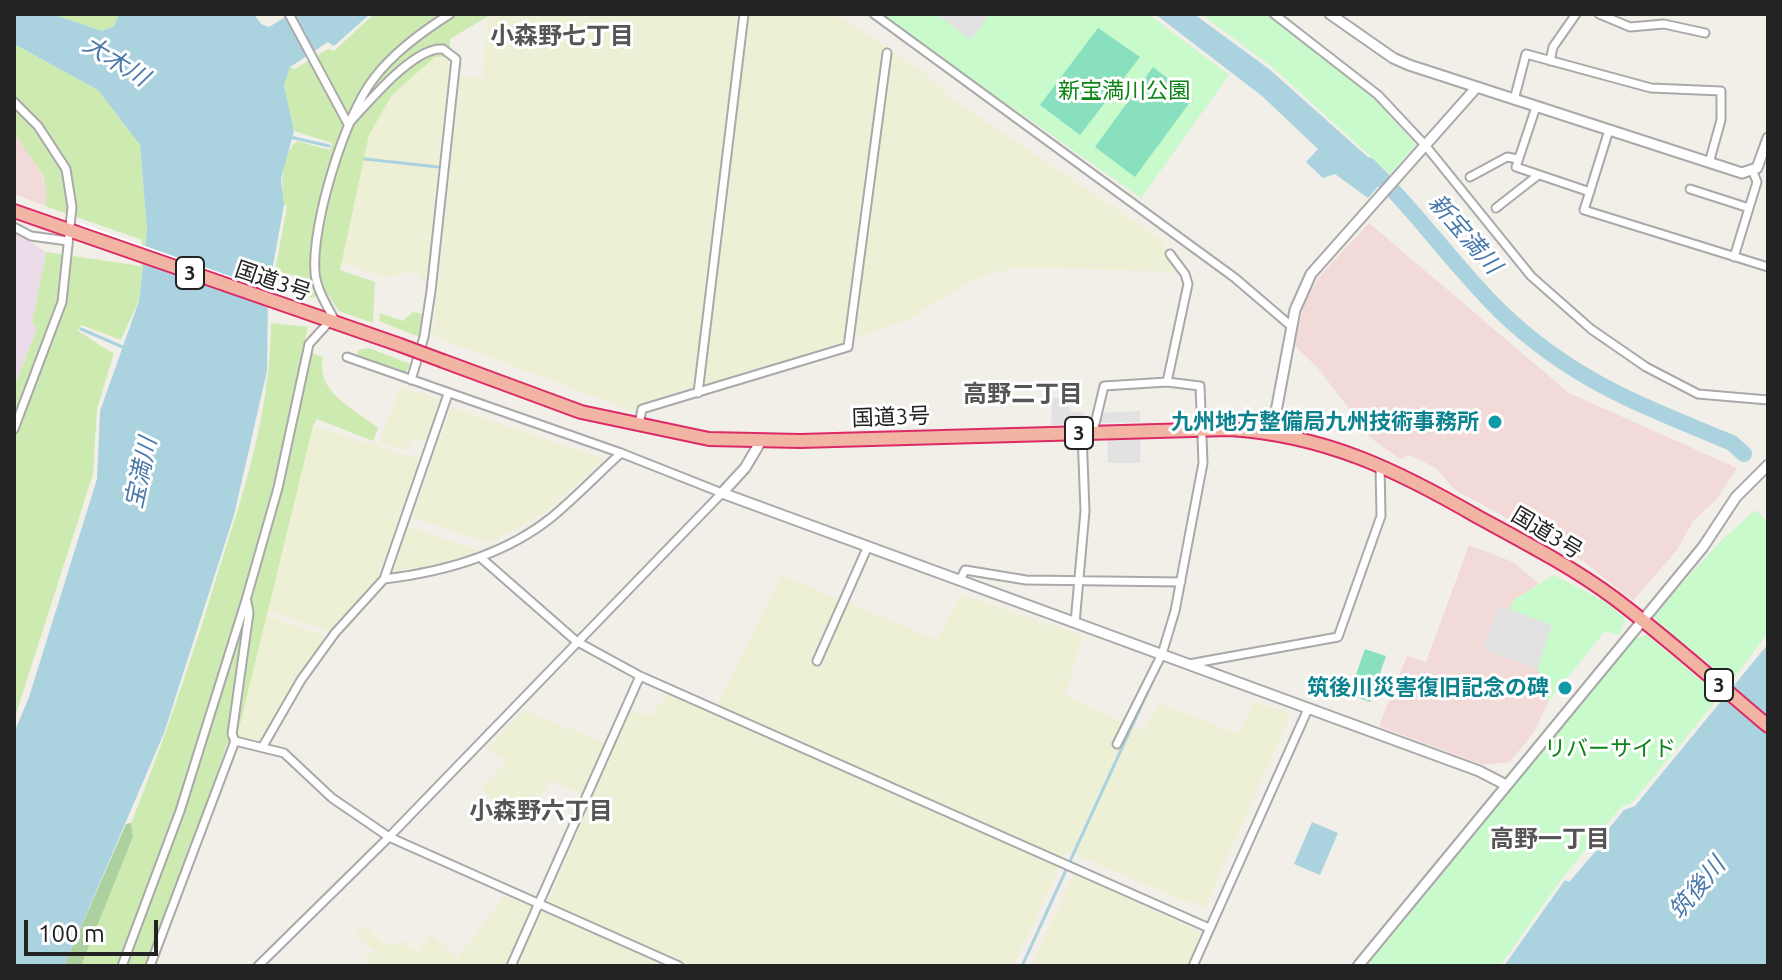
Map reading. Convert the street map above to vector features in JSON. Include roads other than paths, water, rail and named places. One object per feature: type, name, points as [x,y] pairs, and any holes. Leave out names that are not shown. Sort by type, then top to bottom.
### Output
[{"type":"highway","name":"国道3号","points":[[14,211],[72,235],[400,345],[581,412],[639,427],[709,439],[761,441],[1201,430],[1272,433],[1338,449],[1381,463],[1545,555],[1640,620],[1768,726]]},
{"type":"street","points":[[289,14],[348,124]]},
{"type":"street","points":[[122,966],[180,811],[246,600],[278,488],[309,344],[333,323],[321,295],[315,254],[348,124],[375,76],[409,42],[450,14]]},
{"type":"street","points":[[698,393],[744,14]]},
{"type":"street","points":[[874,14],[1223,268],[1291,326]]},
{"type":"street","points":[[1274,14],[1378,95],[1425,145],[1531,276],[1613,345],[1698,394],[1768,400]]},
{"type":"street","points":[[1330,14],[1393,58],[1476,88],[1742,173],[1753,172],[1760,163],[1768,138]]},
{"type":"street","points":[[1550,61],[1553,47],[1576,14]]},
{"type":"street","points":[[1599,14],[1630,27],[1664,24],[1705,33]]},
{"type":"street","points":[[348,124],[394,76],[430,50],[443,49],[456,59],[431,291],[424,337],[411,380]]},
{"type":"street","points":[[639,427],[642,409],[848,347],[887,53]]},
{"type":"street","points":[[1514,100],[1526,54],[1651,88],[1721,91],[1721,120],[1709,163]]},
{"type":"street","points":[[1272,433],[1291,326],[1311,274],[1476,88]]},
{"type":"street","points":[[14,102],[38,126],[66,169],[72,207],[72,235],[62,302],[14,429]]},
{"type":"street","points":[[1536,107],[1518,159],[1519,170],[1590,192]]},
{"type":"street","points":[[1609,130],[1584,210],[1768,267]]},
{"type":"street","points":[[1470,177],[1507,157],[1518,159]]},
{"type":"street","points":[[1734,257],[1757,182],[1753,172]]},
{"type":"street","points":[[1496,208],[1537,176]]},
{"type":"street","points":[[1690,189],[1749,208]]},
{"type":"street","points":[[14,227],[31,236],[72,235]]},
{"type":"street","points":[[1167,382],[1188,284],[1185,274],[1170,254]]},
{"type":"street","points":[[347,357],[621,453],[722,493],[1479,771],[1506,785]]},
{"type":"street","points":[[1075,623],[1088,432],[1104,386],[1167,382],[1200,386],[1203,463],[1181,582],[1162,654],[1117,744]]},
{"type":"street","points":[[263,746],[301,680],[335,633],[384,579],[448,394]]},
{"type":"street","points":[[258,966],[389,837],[722,493],[745,468],[761,441]]},
{"type":"street","points":[[384,579],[466,564],[480,557],[550,519],[621,453]]},
{"type":"street","points":[[1189,664],[1338,637],[1381,516],[1381,463]]},
{"type":"street","points":[[1358,966],[1703,547],[1736,497],[1768,465]]},
{"type":"street","points":[[817,661],[868,546]]},
{"type":"street","points":[[480,557],[576,641],[640,676],[1209,928]]},
{"type":"street","points":[[960,580],[965,570],[1026,580],[1181,582]]},
{"type":"street","points":[[150,966],[235,741],[232,734],[249,613],[246,600]]},
{"type":"street","points":[[511,966],[640,676]]},
{"type":"street","points":[[1193,966],[1308,709]]},
{"type":"street","points":[[235,741],[284,753],[332,798],[389,837],[679,966]]},
{"type":"water","points":[[14,14],[52,14],[102,31],[114,26],[119,14],[254,14],[261,24],[269,27],[290,14],[370,14],[334,46],[328,42],[290,67],[284,85],[294,131],[281,178],[284,205],[268,293],[267,371],[234,515],[164,733],[64,966],[14,966],[14,733],[29,697],[97,479],[100,411],[139,301],[147,230],[140,145],[98,90],[14,44]]},
{"type":"water","points":[[1155,14],[1194,14],[1269,69],[1388,175],[1368,198],[1335,174],[1323,178],[1306,162],[1318,149],[1262,96]]},
{"type":"water","name":"筑後川","points":[[1768,644],[1768,966],[1504,966],[1565,880],[1569,882],[1608,837],[1606,832],[1624,810],[1635,806]]},
{"type":"water","points":[[1312,822],[1338,833],[1320,875],[1294,864]]},
{"type":"waterway","points":[[290,137],[329,146]]},
{"type":"waterway","points":[[365,159],[438,167]]},
{"type":"waterway","name":"新宝満川","points":[[1368,165],[1500,311],[1554,356],[1609,389],[1732,443],[1744,454]]},
{"type":"waterway","points":[[81,329],[125,348]]},
{"type":"waterway","points":[[1022,966],[1160,665]]},
{"type":"place","name":"九州地方整備局九州技術事務所","points":[[1495,422]]},
{"type":"place","name":"筑後川災害復旧記念の碑","points":[[1565,688]]},
{"type":"district","name":"小森野七丁目","points":[[562,36]]},
{"type":"district","name":"高野二丁目","points":[[1023,394]]},
{"type":"district","name":"小森野六丁目","points":[[541,811]]},
{"type":"district","name":"高野一丁目","points":[[1550,839]]},
{"type":"water label","name":"大木川","points":[[116,61]]},
{"type":"water label","name":"宝満川","points":[[141,473]]},
{"type":"park label","name":"新宝満川公園","points":[[1124,91]]},
{"type":"park label","name":"リバーサイド","points":[[1610,749]]}]
